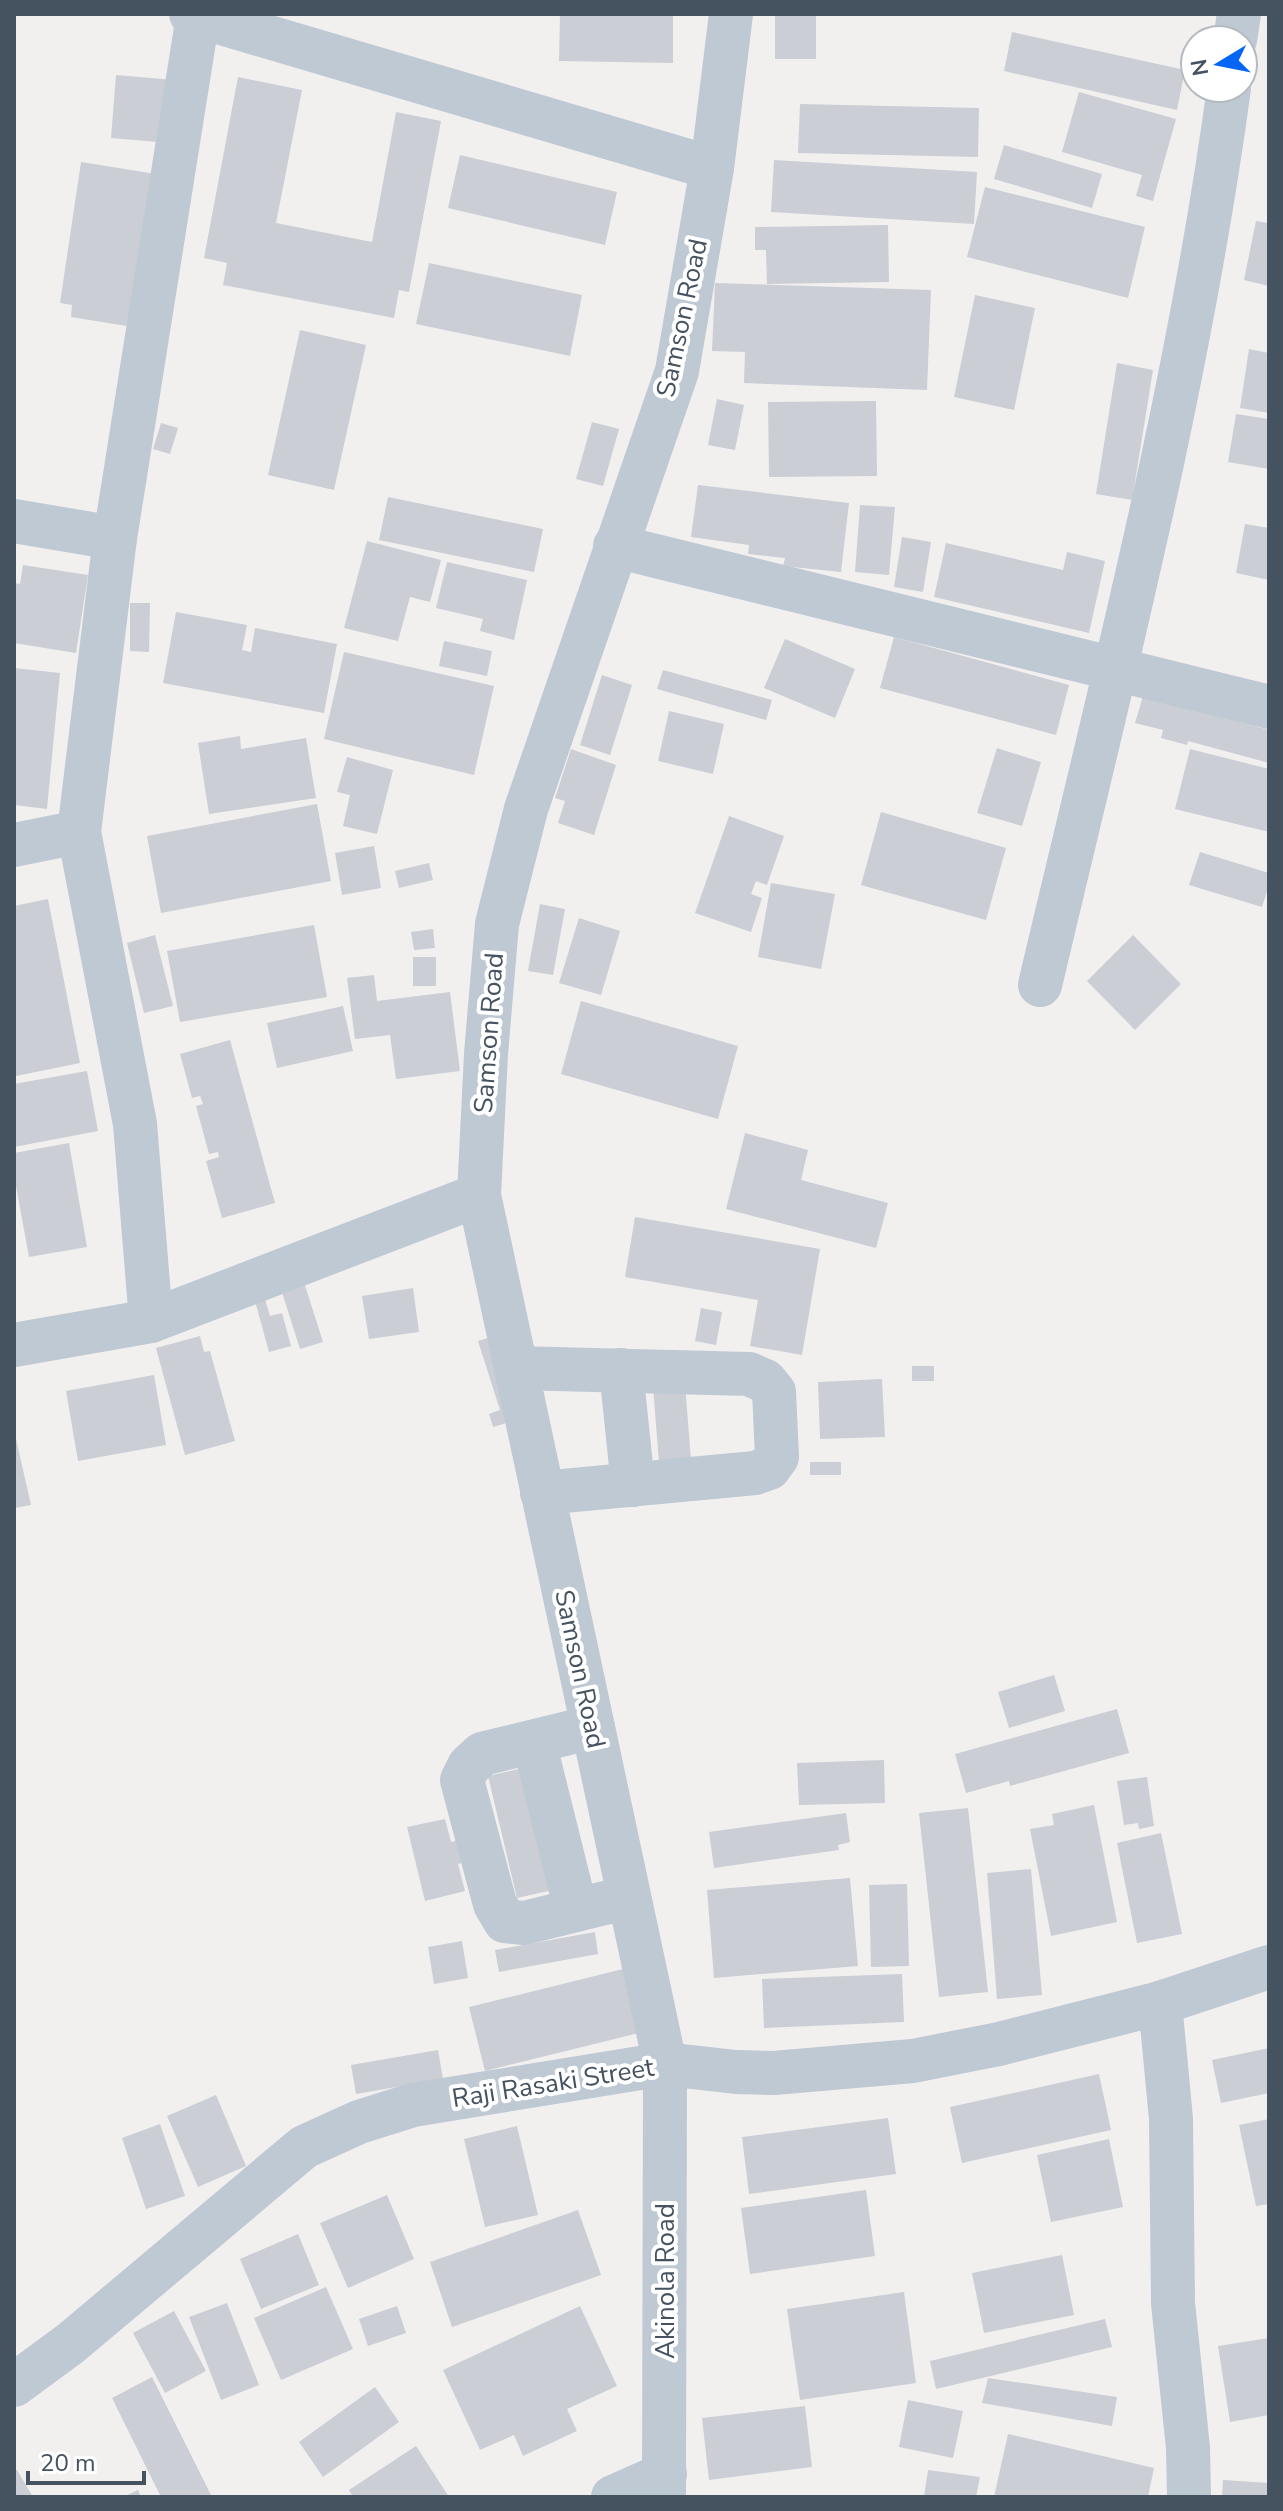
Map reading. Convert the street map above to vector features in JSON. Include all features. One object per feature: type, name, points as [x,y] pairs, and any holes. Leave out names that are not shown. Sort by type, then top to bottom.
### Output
[{"type":"street","name":"Samson Road","points":[[665,2064],[479,1195],[497,924],[526,809],[677,371],[712,168],[731,14]]},
{"type":"street","points":[[151,1321],[135,1124],[79,832],[115,538],[194,15],[712,168]]},
{"type":"street","points":[[1040,985],[1173,417],[1218,171],[1227,104]]},
{"type":"street","points":[[14,521],[115,538]]},
{"type":"street","points":[[615,546],[1269,707]]},
{"type":"street","points":[[14,845],[79,832]]},
{"type":"street","points":[[14,1345],[151,1321],[479,1195]]},
{"type":"street","points":[[516,1368],[749,1374],[765,1381],[774,1392],[777,1457],[769,1468],[755,1473],[542,1493]]},
{"type":"street","points":[[621,1370],[633,1485]]},
{"type":"street","points":[[593,1727],[482,1754],[469,1766],[462,1780],[495,1904],[505,1921],[524,1923],[629,1897]]},
{"type":"street","points":[[534,1742],[576,1910]]},
{"type":"street","name":"Raji Rasaki Street","points":[[14,2385],[71,2343],[304,2147],[359,2122],[413,2105],[665,2064],[774,2073],[913,2061],[999,2044],[1160,2003],[1269,1967]]},
{"type":"street","points":[[1160,2003],[1171,2119],[1173,2303],[1188,2448],[1189,2497]]},
{"type":"street","name":"Akinola Road","points":[[665,2064],[665,2486]]},
{"type":"street","points":[[613,2497],[665,2486]]},
{"type":"building","points":[[560,14],[673,14],[673,63],[559,61]]},
{"type":"building","points":[[775,14],[816,14],[816,59],[775,59]]},
{"type":"building","points":[[1012,32],[1179,69],[1179,100],[1177,110],[1004,71]]},
{"type":"building","points":[[116,75],[174,80],[169,143],[111,138]]},
{"type":"building","points":[[238,77],[302,90],[276,223],[372,242],[396,112],[441,121],[409,292],[399,290],[394,318],[223,285],[227,263],[204,258]]},
{"type":"building","points":[[1079,92],[1176,119],[1153,201],[1136,196],[1142,175],[1062,152]]},
{"type":"building","points":[[800,104],[979,108],[978,157],[798,153]]},
{"type":"building","points":[[1004,145],[1102,174],[1092,208],[994,179]]},
{"type":"building","points":[[460,155],[617,192],[605,245],[448,208]]},
{"type":"building","points":[[774,160],[977,172],[974,224],[771,212]]},
{"type":"building","points":[[81,162],[156,174],[133,327],[71,317],[72,305],[60,303]]},
{"type":"building","points":[[985,187],[1145,227],[1128,298],[967,257]]},
{"type":"building","points":[[1256,221],[1269,223],[1269,286],[1244,280]]},
{"type":"building","points":[[888,225],[889,282],[767,284],[766,250],[755,250],[755,227]]},
{"type":"building","points":[[429,263],[582,295],[570,356],[416,324]]},
{"type":"building","points":[[715,283],[931,290],[927,390],[744,383],[745,352],[712,351]]},
{"type":"building","points":[[975,295],[1035,308],[1014,410],[954,397]]},
{"type":"building","points":[[300,330],[366,345],[334,490],[268,475]]},
{"type":"building","points":[[1249,349],[1269,353],[1269,413],[1240,408]]},
{"type":"building","points":[[1117,363],[1153,370],[1132,500],[1096,494]]},
{"type":"building","points":[[717,399],[744,405],[735,450],[708,445]]},
{"type":"building","points":[[876,401],[877,476],[769,477],[768,402]]},
{"type":"building","points":[[1236,414],[1269,419],[1269,469],[1228,462]]},
{"type":"building","points":[[592,422],[619,429],[603,486],[576,479]]},
{"type":"building","points":[[161,423],[178,428],[170,454],[153,449]]},
{"type":"building","points":[[698,485],[849,503],[841,572],[783,566],[785,558],[748,554],[749,545],[691,537]]},
{"type":"building","points":[[388,497],[543,529],[534,572],[379,540]]},
{"type":"building","points":[[860,505],[895,507],[889,575],[855,572]]},
{"type":"building","points":[[1245,524],[1269,528],[1269,580],[1236,573]]},
{"type":"building","points":[[902,537],[931,542],[923,592],[894,587]]},
{"type":"building","points":[[367,541],[441,560],[430,602],[410,597],[398,641],[344,628]]},
{"type":"building","points":[[946,543],[1063,570],[1067,552],[1105,561],[1089,633],[934,597]]},
{"type":"building","points":[[447,562],[527,580],[514,640],[480,631],[483,619],[436,608]]},
{"type":"building","points":[[23,565],[88,575],[76,653],[14,643],[14,583],[20,584]]},
{"type":"building","points":[[130,603],[150,603],[149,652],[130,651]]},
{"type":"building","points":[[176,612],[247,625],[242,650],[251,652],[255,628],[337,644],[324,713],[163,683]]},
{"type":"building","points":[[894,637],[1069,685],[1056,735],[880,688]]},
{"type":"building","points":[[785,639],[855,669],[835,718],[764,688]]},
{"type":"building","points":[[444,641],[492,651],[487,676],[439,666]]},
{"type":"building","points":[[344,652],[494,686],[474,775],[324,739]]},
{"type":"building","points":[[14,668],[60,673],[47,809],[14,805]]},
{"type":"building","points":[[663,670],[772,700],[766,720],[657,689]]},
{"type":"building","points":[[602,675],[632,685],[610,755],[580,745]]},
{"type":"building","points":[[1143,696],[1269,730],[1269,763],[1188,741],[1187,745],[1161,738],[1163,730],[1135,723]]},
{"type":"building","points":[[669,711],[724,724],[713,774],[658,761]]},
{"type":"building","points":[[240,736],[241,749],[306,738],[316,798],[209,814],[198,743]]},
{"type":"building","points":[[997,748],[1041,762],[1022,826],[977,813]]},
{"type":"building","points":[[571,749],[616,765],[594,835],[558,823],[565,801],[555,798]]},
{"type":"building","points":[[1190,749],[1269,769],[1269,832],[1175,809]]},
{"type":"building","points":[[347,757],[393,770],[377,834],[343,826],[350,795],[337,792]]},
{"type":"building","points":[[317,804],[331,881],[161,913],[147,836]]},
{"type":"building","points":[[881,812],[1006,848],[986,920],[861,885]]},
{"type":"building","points":[[729,816],[784,836],[767,885],[756,881],[751,894],[762,898],[751,932],[695,913]]},
{"type":"building","points":[[374,846],[381,888],[342,895],[335,853]]},
{"type":"building","points":[[1200,852],[1269,873],[1269,885],[1262,907],[1189,885]]},
{"type":"building","points":[[429,863],[433,880],[399,888],[395,871]]},
{"type":"building","points":[[771,883],[835,894],[821,969],[758,957]]},
{"type":"building","points":[[48,899],[80,1063],[16,1076],[14,906]]},
{"type":"building","points":[[540,904],[565,909],[553,975],[528,971]]},
{"type":"building","points":[[579,918],[620,931],[601,995],[559,983]]},
{"type":"building","points":[[314,925],[327,997],[180,1022],[167,951]]},
{"type":"building","points":[[433,929],[435,948],[414,950],[411,932]]},
{"type":"building","points":[[155,935],[173,1006],[144,1013],[127,943]]},
{"type":"building","points":[[1133,935],[1181,984],[1135,1030],[1087,981]]},
{"type":"building","points":[[413,957],[436,957],[436,986],[413,986]]},
{"type":"building","points":[[374,975],[377,1001],[450,992],[460,1071],[396,1079],[390,1035],[355,1039],[347,978]]},
{"type":"building","points":[[581,1001],[738,1046],[718,1119],[561,1074]]},
{"type":"building","points":[[343,1006],[353,1051],[277,1068],[267,1023]]},
{"type":"building","points":[[230,1040],[275,1203],[222,1218],[206,1161],[219,1157],[218,1152],[209,1154],[196,1106],[203,1104],[200,1096],[192,1098],[180,1054]]},
{"type":"building","points":[[87,1071],[98,1131],[14,1147],[14,1084]]},
{"type":"building","points":[[745,1133],[808,1150],[801,1180],[888,1203],[876,1248],[726,1209]]},
{"type":"building","points":[[69,1143],[87,1247],[29,1257],[14,1175],[14,1153]]},
{"type":"building","points":[[635,1217],[820,1249],[802,1355],[750,1346],[758,1300],[625,1277]]},
{"type":"building","points":[[303,1279],[323,1342],[300,1349],[280,1286]]},
{"type":"building","points":[[413,1288],[419,1332],[369,1339],[362,1296]]},
{"type":"building","points":[[265,1299],[270,1316],[282,1313],[291,1346],[269,1352],[255,1301]]},
{"type":"building","points":[[701,1308],[722,1312],[716,1345],[695,1341]]},
{"type":"building","points":[[497,1335],[523,1418],[493,1427],[489,1414],[500,1410],[478,1341]]},
{"type":"building","points":[[200,1336],[204,1352],[210,1351],[235,1441],[185,1455],[156,1348]]},
{"type":"building","points":[[912,1366],[934,1366],[934,1381],[912,1381]]},
{"type":"building","points":[[154,1375],[166,1445],[78,1461],[66,1391]]},
{"type":"building","points":[[882,1379],[885,1437],[820,1439],[818,1382]]},
{"type":"building","points":[[685,1384],[691,1460],[659,1462],[653,1387]]},
{"type":"building","points":[[14,1430],[31,1505],[14,1508]]},
{"type":"building","points":[[810,1462],[841,1462],[841,1475],[810,1475]]},
{"type":"building","points":[[1054,1675],[1065,1711],[1009,1728],[998,1692]]},
{"type":"building","points":[[1117,1709],[1129,1753],[1010,1786],[1009,1781],[966,1793],[955,1754]]},
{"type":"building","points":[[884,1760],[885,1803],[799,1805],[797,1763]]},
{"type":"building","points":[[523,1768],[553,1890],[517,1898],[488,1776]]},
{"type":"building","points":[[1147,1777],[1154,1826],[1139,1829],[1138,1823],[1124,1825],[1117,1781]]},
{"type":"building","points":[[1094,1805],[1117,1922],[1051,1936],[1030,1829],[1054,1825],[1052,1814]]},
{"type":"building","points":[[968,1808],[988,1992],[939,1997],[919,1813]]},
{"type":"building","points":[[846,1813],[850,1842],[838,1845],[839,1850],[714,1868],[709,1832]]},
{"type":"building","points":[[445,1819],[451,1842],[459,1840],[465,1862],[458,1864],[465,1891],[425,1901],[407,1827]]},
{"type":"building","points":[[1161,1833],[1182,1934],[1137,1943],[1117,1843]]},
{"type":"building","points":[[1031,1869],[1042,1995],[997,1999],[987,1873]]},
{"type":"building","points":[[850,1878],[858,1966],[714,1978],[707,1890]]},
{"type":"building","points":[[907,1884],[909,1966],[871,1967],[869,1885]]},
{"type":"building","points":[[595,1932],[598,1954],[499,1972],[495,1950]]},
{"type":"building","points":[[462,1941],[468,1978],[434,1984],[428,1947]]},
{"type":"building","points":[[623,1969],[639,2033],[485,2071],[469,2007]]},
{"type":"building","points":[[902,1974],[904,2022],[764,2028],[762,1979]]},
{"type":"building","points":[[1269,2048],[1269,2093],[1221,2103],[1212,2060]]},
{"type":"building","points":[[438,2050],[443,2079],[356,2094],[351,2065]]},
{"type":"building","points":[[1099,2074],[1111,2130],[962,2163],[950,2107]]},
{"type":"building","points":[[216,2095],[246,2166],[198,2187],[167,2116]]},
{"type":"building","points":[[888,2118],[896,2174],[749,2194],[742,2137]]},
{"type":"building","points":[[1269,2119],[1269,2204],[1256,2206],[1239,2125]]},
{"type":"building","points":[[160,2124],[185,2196],[146,2209],[122,2138]]},
{"type":"building","points":[[517,2126],[538,2215],[485,2227],[464,2139]]},
{"type":"building","points":[[1109,2139],[1123,2207],[1051,2222],[1037,2155]]},
{"type":"building","points":[[866,2190],[875,2256],[750,2274],[741,2208]]},
{"type":"building","points":[[387,2195],[414,2259],[348,2288],[320,2223]]},
{"type":"building","points":[[578,2210],[601,2275],[452,2327],[430,2262]]},
{"type":"building","points":[[298,2234],[319,2285],[261,2309],[240,2259]]},
{"type":"building","points":[[1062,2255],[1074,2315],[984,2333],[972,2273]]},
{"type":"building","points":[[326,2287],[353,2349],[281,2380],[254,2318]]},
{"type":"building","points":[[904,2292],[916,2383],[800,2400],[787,2309]]},
{"type":"building","points":[[227,2303],[259,2385],[221,2400],[189,2317]]},
{"type":"building","points":[[397,2306],[406,2333],[368,2346],[359,2319]]},
{"type":"building","points":[[580,2306],[617,2386],[567,2409],[577,2431],[523,2456],[514,2435],[480,2450],[443,2370]]},
{"type":"building","points":[[174,2311],[206,2371],[165,2393],[133,2333]]},
{"type":"building","points":[[1105,2319],[1112,2347],[936,2389],[930,2361]]},
{"type":"building","points":[[1269,2338],[1269,2415],[1230,2422],[1218,2346]]},
{"type":"building","points":[[152,2377],[212,2497],[161,2497],[112,2398]]},
{"type":"building","points":[[988,2378],[1117,2397],[1112,2426],[982,2403]]},
{"type":"building","points":[[375,2387],[399,2422],[323,2477],[299,2442]]},
{"type":"building","points":[[908,2400],[963,2411],[953,2458],[899,2447]]},
{"type":"building","points":[[805,2406],[812,2467],[709,2480],[702,2418]]},
{"type":"building","points":[[1008,2434],[1154,2468],[1148,2497],[994,2497]]},
{"type":"building","points":[[416,2446],[449,2497],[353,2497],[349,2490]]},
{"type":"building","points":[[17,2470],[33,2497],[14,2497],[14,2471]]},
{"type":"building","points":[[928,2470],[980,2477],[976,2497],[924,2497]]},
{"type":"building","points":[[1223,2480],[1269,2483],[1269,2497],[1222,2497]]},
{"type":"building","points":[[138,2490],[141,2497],[123,2497]]}]
